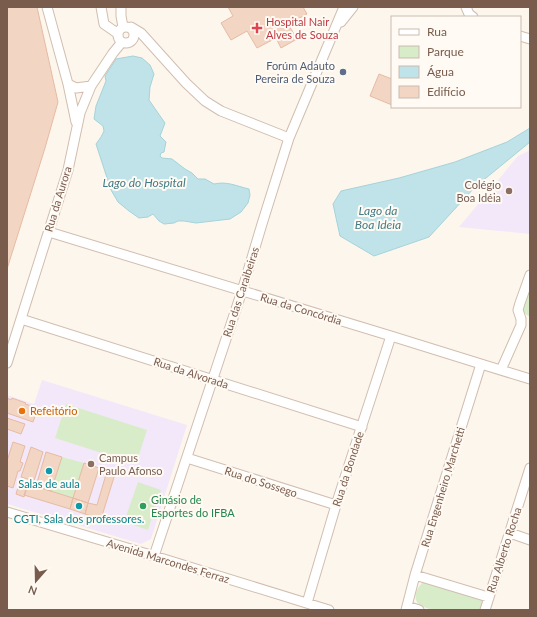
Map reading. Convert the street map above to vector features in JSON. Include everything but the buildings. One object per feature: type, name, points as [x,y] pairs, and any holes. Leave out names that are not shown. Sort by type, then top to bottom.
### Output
[{"type":"street","points":[[47,7],[68,84],[77,125]]},
{"type":"street","points":[[100,7],[104,24],[141,33],[152,43],[186,83],[205,100],[221,111],[289,138]]},
{"type":"street","points":[[121,7],[121,16],[124,29],[118,38],[126,42],[152,43]]},
{"type":"street","name":"Rua das Caraibeiras","points":[[154,556],[242,291],[289,138],[344,7]]},
{"type":"street","points":[[334,31],[353,7]]},
{"type":"street","points":[[466,7],[472,16]]},
{"type":"street","points":[[124,29],[133,30],[135,35],[134,38],[126,42]]},
{"type":"street","name":"Rua da Aurora","points":[[7,363],[68,170],[80,113],[91,86],[113,53],[126,42]]},
{"type":"street","points":[[68,84],[76,88],[91,86]]},
{"type":"street","name":"Rua da Concórdia","points":[[49,232],[530,379]]},
{"type":"street","points":[[504,371],[521,325],[522,319],[518,310],[530,275]]},
{"type":"street","name":"Rua da Alvorada","points":[[21,319],[362,427]]},
{"type":"street","points":[[504,371],[524,325],[530,321]]},
{"type":"street","name":"Rua da Bondade","points":[[307,603],[336,506],[391,336]]},
{"type":"street","name":"Rua Engenheiro Marchetti","points":[[407,608],[415,575],[481,364]]},
{"type":"street","name":"Rua do Sossego","points":[[187,458],[336,506]]},
{"type":"street","name":"Rua Alberto Rocha","points":[[485,610],[530,468]]},
{"type":"street","name":"Avenida Marcondes Ferraz","points":[[7,512],[329,610]]},
{"type":"street","points":[[510,533],[530,540]]},
{"type":"street","points":[[415,575],[488,597]]},
{"type":"street","points":[[407,608],[419,610]]},
{"type":"shaded area","name":"Colégio Boa Idéia","points":[[530,150],[530,234],[459,227],[518,156]]},
{"type":"shaded area","name":"Campus Paulo Afonso","points":[[42,380],[187,425],[151,539],[141,544],[7,504],[7,395],[34,404]]},
{"type":"green space","points":[[530,287],[530,317],[524,313],[522,308]]},
{"type":"green space","points":[[66,404],[147,430],[136,464],[55,438]]},
{"type":"green space","points":[[62,457],[84,463],[73,498],[51,491]]},
{"type":"green space","name":"Ginásio de Esportes do IFBA","points":[[138,482],[161,490],[148,530],[124,522]]},
{"type":"green space","points":[[424,581],[482,598],[484,601],[482,610],[433,610],[420,606],[416,600],[416,592]]},
{"type":"water","name":"Lago do Hospital","points":[[133,56],[142,58],[150,65],[154,74],[150,87],[149,100],[165,123],[160,136],[166,142],[164,152],[161,153],[160,156],[162,158],[172,159],[198,179],[205,179],[214,184],[227,183],[249,189],[250,195],[248,203],[241,212],[230,219],[196,223],[178,221],[164,224],[153,214],[148,217],[139,218],[118,202],[111,190],[96,144],[104,131],[103,126],[94,119],[96,106],[106,81],[105,76],[116,59]]},
{"type":"water","name":"Lago da Boa Ideia","points":[[530,128],[530,142],[475,187],[429,237],[374,256],[340,236],[333,204],[341,191],[399,178],[455,162],[507,142]]},
{"type":"place","name":"Hospital Nair Alves de Souza","points":[[257,28]]},
{"type":"place","name":"Forúm Adauto Pereira de Souza","points":[[343,72]]},
{"type":"place","name":"Colégio Boa Idéia","points":[[509,191]]},
{"type":"place","name":"Refeitório","points":[[22,411]]},
{"type":"place","name":"Campus Paulo Afonso","points":[[91,464]]},
{"type":"place","name":"Salas de aula","points":[[49,471]]},
{"type":"place","name":"CGTI, Sala dos professores.","points":[[79,506]]},
{"type":"place","name":"Ginásio de Esportes do IFBA","points":[[143,506]]}]
